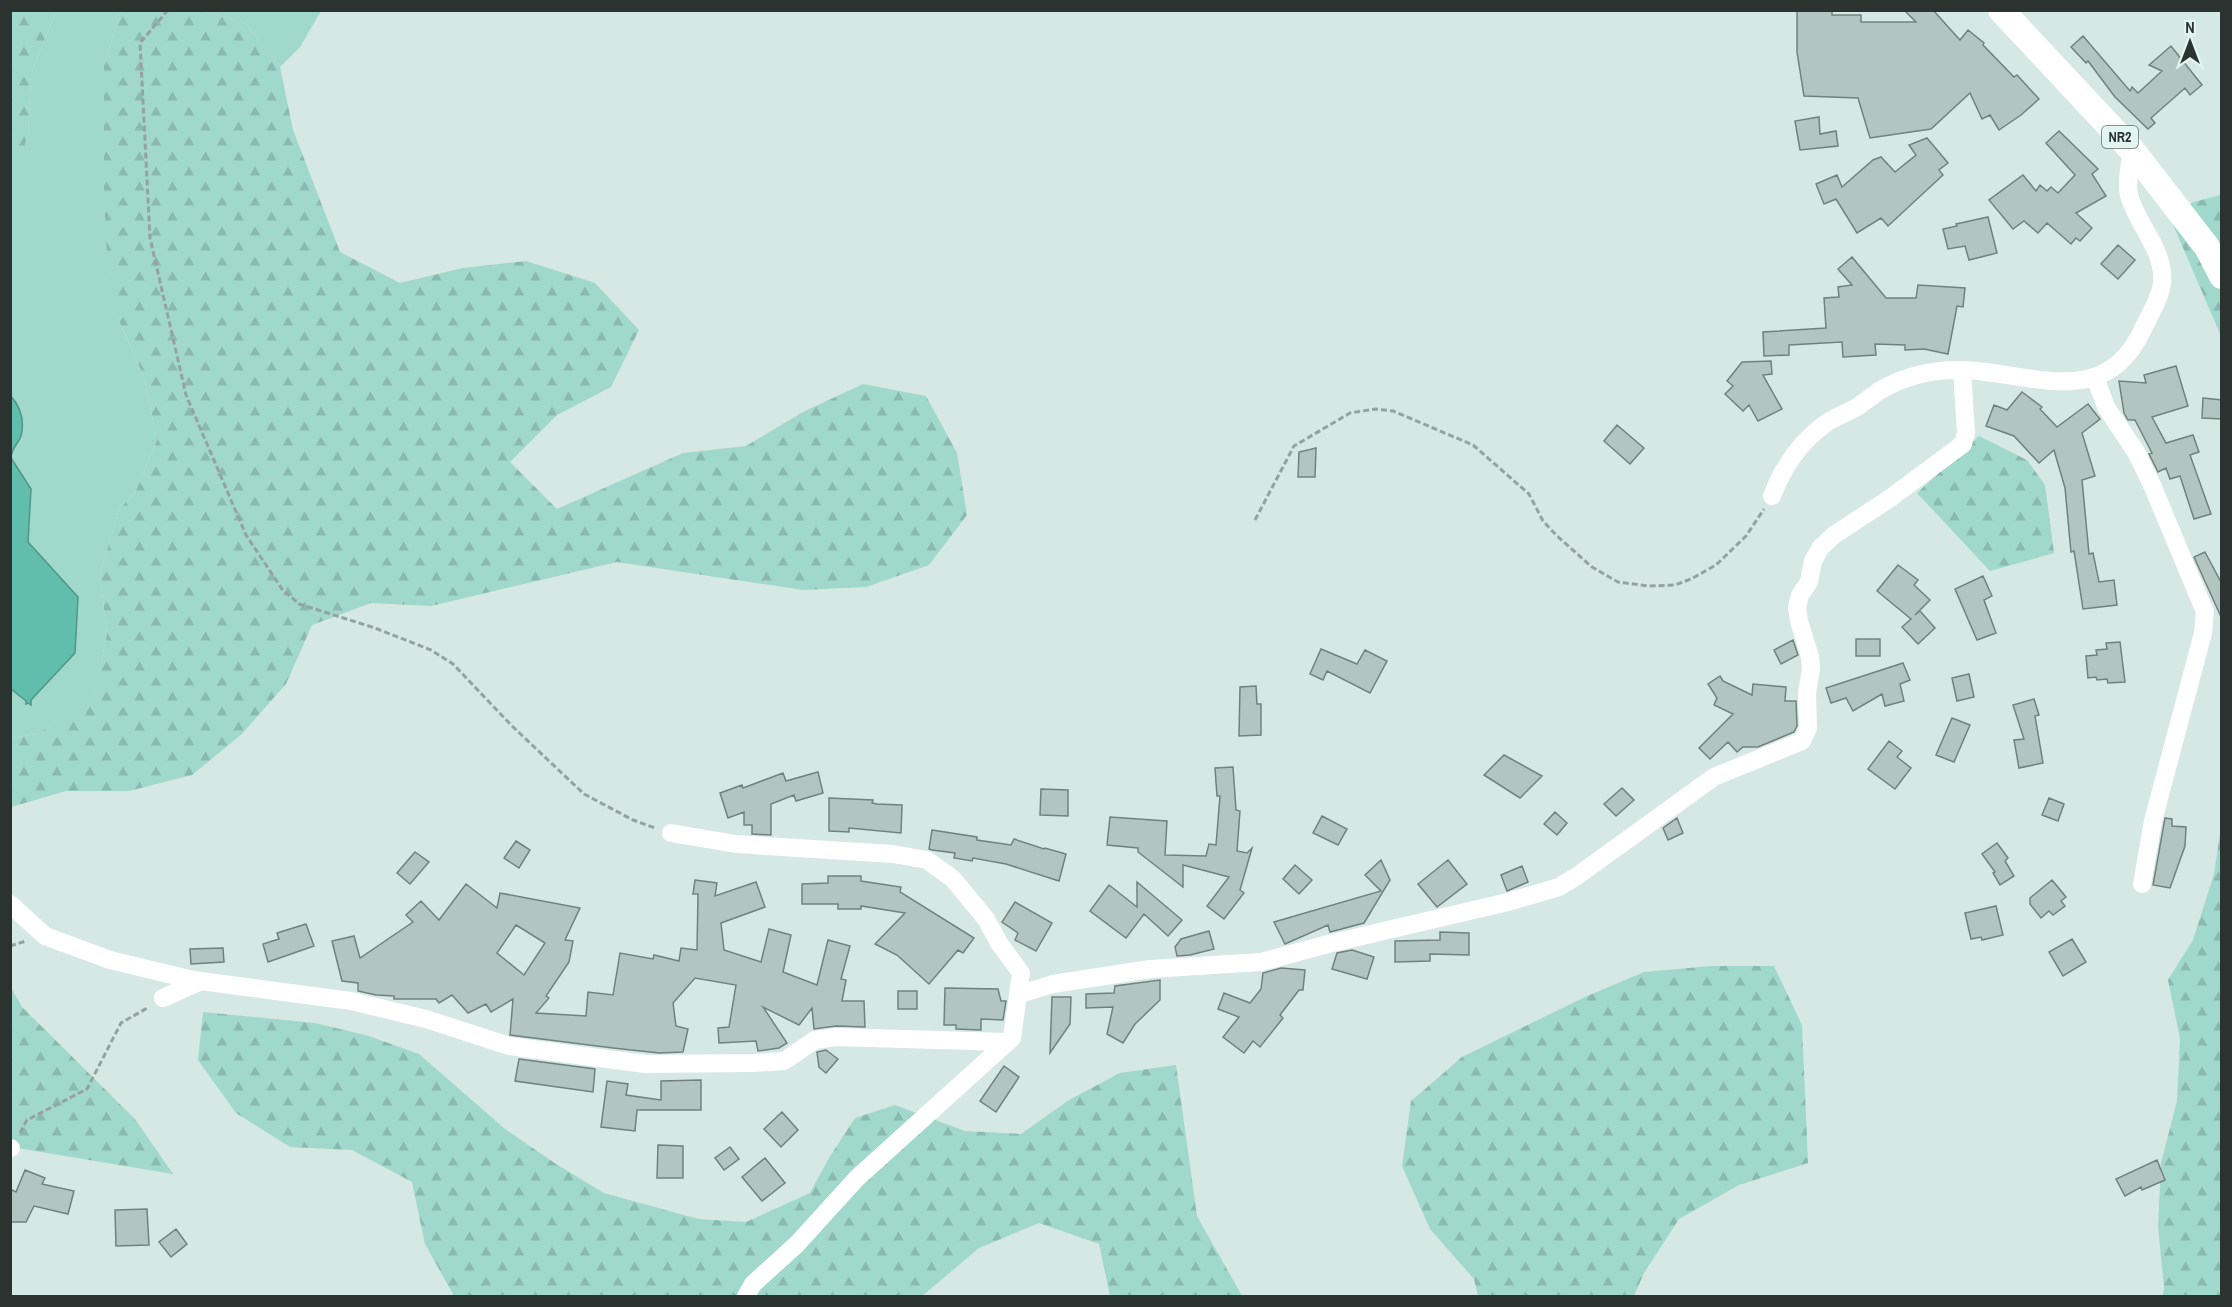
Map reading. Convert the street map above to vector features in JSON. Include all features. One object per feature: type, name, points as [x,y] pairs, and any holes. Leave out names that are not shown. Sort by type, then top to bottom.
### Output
[{"type":"highway","name":"NR2","points":[[2001,10],[2132,150],[2207,247],[2222,276]]},
{"type":"street","points":[[1772,496],[1780,474],[1799,448],[1825,424],[1902,380],[1924,373],[1962,370],[2062,382],[2087,381],[2109,371],[2127,356],[2136,344],[2162,285],[2161,263],[2157,251],[2129,195],[2132,150]]},
{"type":"street","points":[[1020,994],[1053,984],[1150,969],[1261,962],[1508,902],[1559,887],[1714,777],[1802,741],[1808,728],[1807,693],[1811,669],[1797,607],[1800,595],[1809,582],[1813,561],[1821,548],[1834,535],[1889,499],[1963,444],[1966,433],[1962,370]]},
{"type":"street","points":[[2095,377],[2106,407],[2136,452],[2152,485],[2205,612],[2203,633],[2153,821],[2142,884]]},
{"type":"street","points":[[671,833],[736,844],[893,854],[927,860],[953,879],[986,919],[999,943],[1022,973],[1012,1038],[857,1178],[797,1244],[753,1284],[746,1296]]},
{"type":"street","points":[[10,904],[45,936],[110,960],[201,981],[351,1001],[426,1019],[509,1046],[645,1064],[784,1061],[815,1040],[836,1037],[1006,1042]]},
{"type":"street","points":[[163,998],[201,981]]},
{"type":"path","points":[[168,10],[140,43],[150,238],[186,395],[246,535],[282,589],[299,604],[375,628],[431,650],[453,664],[512,726],[584,794],[633,820],[671,833]]},
{"type":"path","points":[[1255,520],[1294,446],[1350,413],[1375,409],[1393,411],[1473,445],[1529,494],[1543,521],[1557,536],[1592,567],[1618,582],[1649,586],[1675,585],[1691,579],[1716,565],[1746,536],[1772,496]]},
{"type":"path","points":[[10,1148],[27,1120],[87,1089],[121,1023],[163,998]]},
{"type":"green space","points":[[11,10],[56,11],[31,74],[28,136],[11,183]]},
{"type":"green space","points":[[56,11],[121,11],[104,64],[104,196],[119,321],[144,377],[157,440],[135,493],[119,509],[100,575],[107,634],[94,697],[37,734],[11,738],[10,183],[28,136],[31,74]]},
{"type":"green space","points":[[121,11],[203,11],[246,24],[280,67],[293,130],[340,252],[400,283],[463,268],[526,261],[595,283],[639,330],[611,387],[557,415],[510,462],[557,509],[683,453],[746,446],[803,412],[863,384],[926,396],[957,453],[967,515],[929,565],[866,587],[803,590],[617,562],[431,606],[371,603],[312,625],[286,684],[242,734],[192,775],[129,791],[66,791],[11,807],[11,738],[37,734],[94,696],[107,634],[100,575],[119,509],[135,493],[157,440],[144,377],[119,321],[107,259],[104,196],[104,64]]},
{"type":"green space","points":[[203,11],[321,11],[300,47],[280,67],[246,24]]},
{"type":"green space","points":[[2221,195],[2221,336],[2171,220],[2193,202]]},
{"type":"green space","points":[[1979,436],[2027,460],[2045,485],[2054,553],[1990,571],[1917,493]]},
{"type":"green space","points":[[2221,827],[2221,1296],[2163,1296],[2158,1226],[2161,1163],[2177,1101],[2180,1038],[2168,980],[2193,940],[2214,874]]},
{"type":"green space","points":[[1711,966],[1774,966],[1802,1025],[1808,1163],[1739,1185],[1679,1219],[1644,1273],[1634,1296],[1478,1296],[1474,1279],[1430,1229],[1402,1166],[1411,1101],[1462,1057],[1585,997],[1644,972]]},
{"type":"green space","points":[[10,986],[22,1007],[135,1119],[173,1174],[11,1147]]},
{"type":"green space","points":[[203,1012],[315,1023],[369,1036],[419,1054],[505,1129],[604,1193],[698,1219],[746,1222],[810,1193],[855,1118],[895,1105],[965,1131],[1021,1134],[1069,1100],[1120,1073],[1176,1065],[1197,1216],[1242,1296],[1110,1296],[1099,1244],[1039,1223],[979,1248],[922,1296],[454,1296],[425,1244],[412,1182],[352,1150],[290,1147],[236,1113],[198,1060]]},
{"type":"shaded area","points":[[10,395],[22,419],[21,436],[11,458],[31,489],[28,542],[78,597],[75,653],[31,700],[31,705],[26,704],[26,701],[11,689]]},
{"type":"building","points":[[1797,10],[1832,10],[1832,15],[1861,15],[1861,22],[1916,22],[1904,10],[1933,10],[1960,40],[1968,30],[1984,43],[1983,45],[2014,77],[2017,75],[2039,99],[1999,130],[1990,115],[1982,119],[1970,93],[1931,129],[1870,138],[1858,98],[1804,96],[1797,52]]},
{"type":"building","points":[[2083,36],[2130,91],[2132,87],[2138,93],[2162,71],[2149,65],[2171,46],[2202,85],[2190,95],[2185,88],[2151,118],[2155,123],[2148,129],[2115,97],[2088,61],[2086,63],[2071,47]]},
{"type":"building","points":[[1819,117],[1820,134],[1836,131],[1838,146],[1800,150],[1795,121]]},
{"type":"building","points":[[2059,131],[2098,169],[2092,174],[2106,196],[2076,213],[2092,228],[2080,241],[2076,238],[2071,244],[2047,223],[2038,233],[2024,221],[2013,229],[1989,200],[2023,175],[2036,191],[2040,185],[2047,191],[2051,187],[2058,193],[2075,175],[2046,143]]},
{"type":"building","points":[[1927,138],[1948,163],[1939,170],[1943,175],[1888,226],[1881,218],[1857,233],[1836,199],[1824,204],[1816,184],[1837,175],[1842,187],[1873,160],[1881,157],[1895,172],[1916,155],[1909,145]]},
{"type":"building","points":[[1988,217],[1997,253],[1969,260],[1965,246],[1948,249],[1943,229]]},
{"type":"building","points":[[2118,245],[2135,260],[2118,279],[2101,264]]},
{"type":"building","points":[[1852,257],[1886,298],[1916,298],[1918,285],[1965,288],[1963,307],[1957,306],[1948,354],[1924,349],[1905,350],[1905,345],[1875,344],[1876,355],[1843,357],[1842,342],[1789,345],[1789,355],[1764,356],[1763,332],[1826,328],[1824,298],[1839,297],[1838,287],[1852,285],[1838,269]]},
{"type":"building","points":[[1771,361],[1772,374],[1763,375],[1782,409],[1758,421],[1749,405],[1743,411],[1725,394],[1733,386],[1727,381],[1742,362]]},
{"type":"building","points":[[2176,366],[2188,406],[2152,417],[2166,443],[2193,435],[2199,452],[2190,455],[2211,514],[2194,519],[2180,476],[2170,479],[2166,468],[2158,472],[2149,454],[2152,453],[2135,420],[2128,420],[2124,413],[2119,381],[2146,383],[2144,375]]},
{"type":"building","points":[[2022,392],[2042,407],[2040,409],[2057,427],[2088,404],[2100,419],[2082,433],[2095,476],[2082,480],[2089,554],[2093,553],[2099,582],[2114,580],[2117,605],[2083,609],[2074,551],[2071,552],[2065,488],[2054,450],[2039,463],[2014,436],[1986,426],[1994,405],[2007,410]]},
{"type":"building","points":[[2203,398],[2222,400],[2222,419],[2202,418]]},
{"type":"building","points":[[1617,425],[1644,448],[1630,464],[1604,441]]},
{"type":"building","points":[[1316,448],[1315,477],[1298,477],[1299,452]]},
{"type":"building","points":[[2205,552],[2222,584],[2222,619],[2194,557]]},
{"type":"building","points":[[1898,565],[1918,580],[1914,585],[1930,600],[1915,615],[1920,611],[1935,628],[1918,644],[1902,627],[1911,619],[1877,591]]},
{"type":"building","points":[[1983,576],[1992,596],[1984,600],[1996,633],[1977,640],[1955,589]]},
{"type":"building","points":[[1856,639],[1880,639],[1880,656],[1856,656]]},
{"type":"building","points":[[1793,640],[1798,655],[1781,664],[1774,650]]},
{"type":"building","points":[[2120,642],[2125,682],[2108,683],[2107,679],[2088,678],[2086,656],[2097,655],[2096,650],[2107,649],[2106,643]]},
{"type":"building","points":[[1321,649],[1357,664],[1365,650],[1387,661],[1370,693],[1327,671],[1323,680],[1310,674]]},
{"type":"building","points":[[1903,663],[1910,680],[1900,684],[1904,701],[1885,706],[1882,694],[1853,711],[1846,698],[1831,703],[1826,688]]},
{"type":"building","points":[[1969,674],[1974,697],[1957,701],[1952,678]]},
{"type":"building","points":[[1720,676],[1723,681],[1752,695],[1753,684],[1786,687],[1785,701],[1796,701],[1797,726],[1794,732],[1758,747],[1743,747],[1737,752],[1728,742],[1710,759],[1699,748],[1733,714],[1714,705],[1717,698],[1708,684]]},
{"type":"building","points":[[1256,686],[1257,704],[1261,704],[1261,735],[1239,736],[1240,687]]},
{"type":"building","points":[[2034,699],[2039,715],[2035,716],[2043,763],[2019,768],[2014,740],[2024,739],[2013,705]]},
{"type":"building","points":[[1952,718],[1970,725],[1954,762],[1936,755]]},
{"type":"building","points":[[1889,741],[1902,751],[1897,757],[1911,768],[1895,789],[1868,769]]},
{"type":"building","points":[[1504,755],[1542,776],[1520,798],[1484,775]]},
{"type":"building","points":[[1233,767],[1236,810],[1240,811],[1237,851],[1247,853],[1252,848],[1240,890],[1244,893],[1224,919],[1207,906],[1229,877],[1183,865],[1183,887],[1138,852],[1138,848],[1107,845],[1110,817],[1167,821],[1165,855],[1206,856],[1209,844],[1216,845],[1220,796],[1217,796],[1215,768]]},
{"type":"building","points":[[818,772],[823,793],[796,801],[794,795],[771,804],[771,835],[752,834],[752,825],[744,825],[744,812],[728,818],[720,793],[742,785],[743,788],[783,773],[786,781]]},
{"type":"building","points":[[1622,788],[1634,800],[1616,816],[1604,804]]},
{"type":"building","points":[[1041,789],[1068,790],[1068,816],[1040,815]]},
{"type":"building","points":[[829,798],[873,800],[872,803],[877,804],[902,805],[901,833],[849,828],[849,832],[829,831]]},
{"type":"building","points":[[2049,798],[2064,804],[2058,821],[2042,815]]},
{"type":"building","points":[[1555,812],[1567,823],[1557,835],[1544,824]]},
{"type":"building","points":[[1322,816],[1347,829],[1338,845],[1313,833]]},
{"type":"building","points":[[1677,818],[1683,833],[1668,840],[1663,828]]},
{"type":"building","points":[[2165,818],[2172,819],[2172,826],[2186,827],[2185,846],[2170,888],[2153,885]]},
{"type":"building","points":[[932,830],[1011,845],[1014,839],[1066,854],[1059,881],[1006,864],[973,858],[972,861],[954,858],[955,853],[929,849]]},
{"type":"building","points":[[516,841],[530,850],[519,868],[504,858]]},
{"type":"building","points":[[1997,843],[2008,858],[2005,861],[2014,876],[2000,885],[1993,873],[1995,872],[1982,854]]},
{"type":"building","points":[[415,852],[429,862],[410,884],[397,873]]},
{"type":"building","points":[[1381,860],[1390,880],[1364,923],[1330,932],[1328,925],[1285,944],[1274,922],[1381,891],[1365,875]]},
{"type":"building","points":[[1448,860],[1467,884],[1437,907],[1418,884]]},
{"type":"building","points":[[1295,865],[1312,880],[1299,894],[1283,879]]},
{"type":"building","points":[[1522,866],[1528,882],[1507,891],[1501,875]]},
{"type":"building","points":[[828,876],[861,876],[861,881],[901,887],[900,892],[974,938],[963,953],[958,950],[929,984],[897,955],[875,944],[905,913],[861,906],[861,909],[838,909],[838,904],[802,904],[802,884],[828,883]]},
{"type":"building","points":[[695,880],[717,883],[715,896],[756,882],[765,907],[721,923],[724,950],[761,962],[769,929],[791,935],[783,972],[817,985],[828,940],[850,946],[841,979],[846,980],[842,1001],[864,1001],[865,1027],[836,1026],[814,1029],[812,1008],[799,1025],[763,1007],[787,1043],[779,1048],[758,1051],[756,1041],[719,1043],[718,1028],[729,1027],[736,985],[695,978],[673,1003],[676,1026],[688,1029],[683,1052],[659,1053],[510,1035],[513,999],[491,1012],[486,1004],[468,1013],[452,995],[439,1003],[436,999],[394,999],[394,996],[358,991],[358,983],[342,981],[332,941],[354,936],[360,958],[413,922],[406,915],[421,901],[439,920],[466,884],[497,908],[500,893],[580,908],[565,940],[573,941],[569,962],[546,996],[549,998],[536,1013],[586,1016],[588,992],[613,995],[620,953],[653,959],[654,955],[679,961],[681,948],[697,950],[698,894],[693,894]],"holes":[[[516,925],[545,943],[524,975],[497,953]]]},
{"type":"building","points":[[2052,880],[2066,897],[2061,901],[2065,906],[2053,915],[2049,911],[2041,918],[2030,904],[2030,898]]},
{"type":"building","points":[[1137,882],[1182,920],[1168,936],[1144,914],[1126,938],[1090,911],[1109,885],[1137,907]]},
{"type":"building","points":[[1015,902],[1052,923],[1036,951],[1015,940],[1018,933],[1002,922]]},
{"type":"building","points":[[1996,906],[2003,935],[1982,940],[1981,937],[1971,939],[1965,913]]},
{"type":"building","points":[[306,924],[314,946],[268,962],[263,944],[279,939],[277,933]]},
{"type":"building","points":[[1209,931],[1214,949],[1177,956],[1175,947],[1181,939]]},
{"type":"building","points":[[1440,932],[1469,933],[1469,955],[1430,954],[1430,961],[1395,962],[1395,941],[1440,940]]},
{"type":"building","points":[[2072,939],[2086,962],[2063,976],[2049,952]]},
{"type":"building","points":[[223,948],[224,962],[191,964],[190,949]]},
{"type":"building","points":[[1352,950],[1374,957],[1367,979],[1332,969],[1337,953]]},
{"type":"building","points":[[1281,968],[1305,970],[1303,990],[1299,990],[1280,1015],[1283,1018],[1260,1047],[1253,1041],[1244,1053],[1223,1037],[1239,1017],[1218,1009],[1224,993],[1250,1003],[1261,989],[1263,973]]},
{"type":"building","points":[[1160,980],[1160,1000],[1135,1024],[1123,1043],[1107,1034],[1113,1007],[1086,1008],[1086,994],[1114,993],[1115,986]]},
{"type":"building","points":[[945,988],[998,989],[1001,1001],[1006,1001],[1003,1020],[981,1019],[981,1030],[956,1029],[956,1025],[944,1025]]},
{"type":"building","points":[[898,991],[917,991],[917,1009],[898,1009]]},
{"type":"building","points":[[1052,997],[1071,997],[1070,1024],[1050,1053]]},
{"type":"building","points":[[826,1050],[838,1059],[826,1073],[819,1067],[817,1052]]},
{"type":"building","points":[[519,1059],[595,1069],[593,1092],[515,1081]]},
{"type":"building","points":[[1004,1066],[1019,1077],[996,1112],[980,1101]]},
{"type":"building","points":[[701,1080],[701,1110],[637,1110],[635,1131],[601,1127],[607,1081],[628,1084],[626,1095],[661,1100],[661,1081]]},
{"type":"building","points":[[782,1112],[798,1130],[781,1147],[764,1129]]},
{"type":"building","points":[[658,1145],[683,1146],[683,1178],[657,1178]]},
{"type":"building","points":[[730,1147],[739,1159],[724,1170],[715,1158]]},
{"type":"building","points":[[765,1158],[785,1183],[762,1201],[742,1177]]},
{"type":"building","points":[[2157,1160],[2165,1180],[2142,1190],[2141,1187],[2125,1196],[2116,1179]]},
{"type":"building","points":[[25,1170],[45,1178],[42,1184],[74,1191],[68,1214],[34,1206],[26,1222],[10,1222],[10,1189],[16,1192]]},
{"type":"building","points":[[147,1209],[149,1245],[116,1246],[115,1210]]},
{"type":"building","points":[[176,1229],[187,1244],[171,1257],[159,1242]]}]
